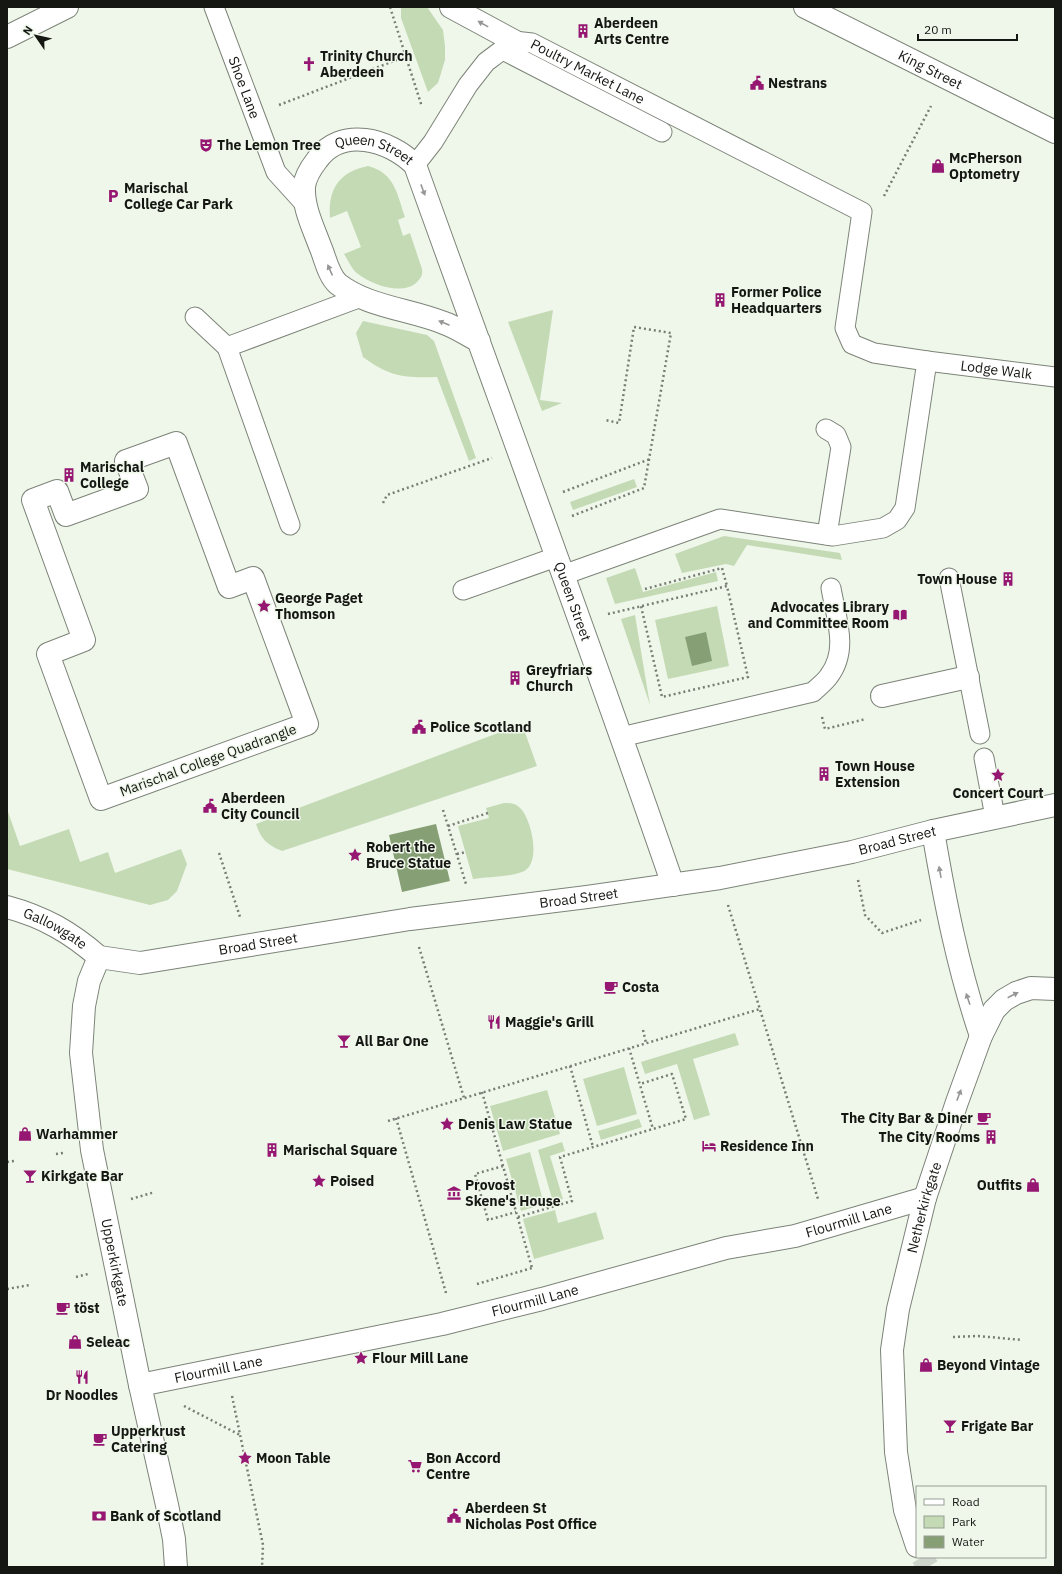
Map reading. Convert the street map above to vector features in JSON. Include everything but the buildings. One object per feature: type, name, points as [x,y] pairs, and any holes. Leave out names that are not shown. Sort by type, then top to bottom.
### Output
[{"type":"street","points":[[7,37],[67,7]]},
{"type":"street","points":[[451,7],[509,45]]},
{"type":"street","name":"King Street","points":[[805,7],[1055,132]]},
{"type":"street","name":"Queen Street","points":[[479,341],[444,323],[361,297],[337,283],[330,273],[305,204],[304,188],[306,176],[321,153],[333,144],[346,140],[359,140],[383,144],[403,154],[415,165],[479,341],[517,448],[546,526],[674,885]]},
{"type":"street","name":"Marischal College Quadrangle","points":[[176,443],[229,587],[253,578],[307,724],[101,799],[48,654],[84,640],[33,500],[58,491],[66,515],[137,489],[126,461],[176,443]]},
{"type":"street","points":[[882,696],[968,677]]},
{"type":"street","name":"Broad Street","points":[[99,957],[140,963],[410,919],[474,912],[720,878],[852,852],[933,831],[1055,805]]},
{"type":"street","points":[[933,831],[947,912],[966,991],[981,1036]]},
{"type":"street","name":"Gallowgate","points":[[7,907],[56,925],[78,939],[99,957]]},
{"type":"street","name":"Upperkirkgate","points":[[99,957],[89,981],[84,1006],[81,1053],[92,1150],[140,1385],[174,1539],[176,1567]]},
{"type":"street","name":"Netherkirkgate","points":[[916,1543],[905,1510],[896,1452],[892,1350],[893,1336],[925,1198],[954,1109],[981,1036],[994,1010],[1004,1000],[1016,993],[1031,988],[1055,989]]},
{"type":"street","name":"Flourmill Lane","points":[[140,1385],[442,1324],[542,1299],[726,1248],[795,1236],[925,1198]]},
{"type":"lane","name":"Shoe Lane","points":[[214,7],[276,172],[305,204]]},
{"type":"lane","name":"Poultry Market Lane","points":[[509,45],[532,43],[803,180],[862,212]]},
{"type":"lane","points":[[415,165],[433,142],[468,85],[486,62],[509,45],[662,132]]},
{"type":"lane","name":"Lodge Walk","points":[[862,212],[845,328],[852,344],[874,353],[932,362],[1055,377]]},
{"type":"lane","points":[[227,348],[361,297]]},
{"type":"lane","points":[[195,317],[227,348],[290,525]]},
{"type":"lane","points":[[463,590],[560,566],[720,519],[833,536],[883,528],[897,520],[905,508],[932,362]]},
{"type":"lane","points":[[826,429],[836,435],[840,447],[827,535]]},
{"type":"lane","points":[[949,578],[980,734]]},
{"type":"lane","points":[[621,737],[813,692],[829,677],[839,658],[841,643],[831,588]]},
{"type":"lane","points":[[984,758],[995,817]]},
{"type":"path","points":[[390,7],[407,56],[433,142]]},
{"type":"path","points":[[254,115],[407,56]]},
{"type":"path","points":[[862,212],[877,209],[931,106]]},
{"type":"path","points":[[546,526],[644,488],[671,333],[634,327],[619,423],[604,420]]},
{"type":"path","points":[[384,503],[387,495],[517,448]]},
{"type":"path","points":[[571,489],[650,459]]},
{"type":"path","points":[[641,606],[662,697],[748,677],[722,568],[645,589]]},
{"type":"path","points":[[618,612],[727,586]]},
{"type":"path","points":[[444,810],[474,912]]},
{"type":"path","points":[[448,826],[488,813]]},
{"type":"path","points":[[458,854],[466,852]]},
{"type":"path","points":[[852,852],[866,915],[882,933],[947,912]]},
{"type":"path","points":[[219,853],[249,946]]},
{"type":"path","points":[[720,878],[827,1227]]},
{"type":"path","points":[[410,919],[464,1098]]},
{"type":"path","points":[[388,1121],[760,1008]]},
{"type":"path","points":[[642,1030],[646,1043]]},
{"type":"path","points":[[628,1048],[653,1129]]},
{"type":"path","points":[[570,1066],[593,1147]]},
{"type":"path","points":[[518,1217],[572,1201],[560,1157],[686,1119],[672,1074],[640,1084]]},
{"type":"path","points":[[482,1092],[530,1261]]},
{"type":"path","points":[[396,1118],[446,1293],[453,1291]]},
{"type":"path","points":[[7,1162],[14,1161]]},
{"type":"path","points":[[503,1166],[475,1174],[488,1220],[516,1212]]},
{"type":"path","points":[[474,1284],[532,1268]]},
{"type":"path","points":[[7,1289],[30,1285]]},
{"type":"path","points":[[953,1336],[978,1336],[1022,1340]]},
{"type":"path","points":[[232,1392],[263,1545],[262,1567]]},
{"type":"path","points":[[187,1408],[240,1435]]},
{"type":"green space","points":[[401,7],[427,7],[443,30],[445,60],[438,83],[428,92],[401,18]]},
{"type":"green space","points":[[368,166],[377,169],[384,174],[394,186],[397,193],[405,217],[398,220],[403,236],[410,233],[422,269],[421,278],[411,286],[396,289],[379,285],[371,282],[356,272],[344,254],[361,247],[347,211],[330,218],[331,199],[337,184],[349,173]]},
{"type":"green space","points":[[553,310],[540,400],[562,403],[542,411],[508,322]]},
{"type":"green space","points":[[363,321],[427,335],[434,341],[476,458],[469,461],[437,377],[398,375],[381,369],[363,357],[356,333]]},
{"type":"green space","points":[[634,479],[637,487],[573,510],[570,502]]},
{"type":"green space","points":[[724,536],[840,553],[842,560],[747,545],[734,566],[726,564],[682,573],[675,554]]},
{"type":"green space","points":[[635,568],[643,592],[716,572],[718,581],[615,604],[606,578]]},
{"type":"green space","points":[[717,606],[729,666],[668,679],[655,620]]},
{"type":"green space","points":[[635,615],[650,705],[621,619]]},
{"type":"green space","points":[[522,724],[537,766],[282,851],[272,846],[262,838],[256,824]]},
{"type":"green space","points":[[504,803],[517,806],[523,812],[527,820],[533,840],[532,860],[528,868],[517,874],[473,879],[458,826],[489,818],[486,808]]},
{"type":"green space","points":[[7,809],[20,846],[69,829],[80,862],[108,852],[115,873],[181,849],[187,864],[177,891],[168,900],[150,905],[7,869]]},
{"type":"green space","points":[[735,1033],[739,1045],[693,1059],[710,1115],[694,1120],[677,1064],[645,1074],[641,1062]]},
{"type":"green space","points":[[624,1067],[637,1114],[597,1126],[583,1079]]},
{"type":"green space","points":[[547,1090],[560,1134],[503,1151],[490,1106]]},
{"type":"green space","points":[[639,1119],[642,1127],[601,1140],[598,1131]]},
{"type":"green space","points":[[562,1142],[565,1151],[550,1156],[563,1199],[553,1202],[538,1150]]},
{"type":"green space","points":[[530,1152],[544,1204],[521,1211],[506,1159]]},
{"type":"green space","points":[[555,1210],[558,1223],[596,1212],[604,1239],[534,1259],[523,1219]]},
{"type":"water","points":[[706,632],[712,661],[692,666],[685,637]]},
{"type":"water","points":[[436,824],[450,881],[402,892],[389,835]]},
{"type":"tunnel","points":[[923,1558],[928,1567]]},
{"type":"place","name":"Aberdeen Arts Centre","points":[[583,31]]},
{"type":"place","name":"Trinity Church Aberdeen","points":[[309,64]]},
{"type":"place","name":"Nestrans","points":[[757,83]]},
{"type":"place","name":"The Lemon Tree","points":[[206,145]]},
{"type":"place","name":"McPherson Optometry","points":[[938,166]]},
{"type":"place","name":"Marischal College Car Park","points":[[113,196]]},
{"type":"place","name":"Former Police Headquarters","points":[[720,300]]},
{"type":"place","name":"Marischal College","points":[[69,475]]},
{"type":"place","name":"Town House","points":[[1008,579]]},
{"type":"place","name":"George Paget Thomson","points":[[264,606]]},
{"type":"place","name":"Advocates Library and Committee Room","points":[[900,615]]},
{"type":"place","name":"Greyfriars Church","points":[[515,678]]},
{"type":"place","name":"Police Scotland","points":[[419,727]]},
{"type":"place","name":"Town House Extension","points":[[824,774]]},
{"type":"place","name":"Concert Court","points":[[998,775]]},
{"type":"place","name":"Aberdeen City Council","points":[[210,806]]},
{"type":"place","name":"Robert the Bruce Statue","points":[[355,855]]},
{"type":"place","name":"Costa","points":[[611,987]]},
{"type":"place","name":"Maggie's Grill","points":[[494,1022]]},
{"type":"place","name":"All Bar One","points":[[344,1041]]},
{"type":"place","name":"The City Bar & Diner","points":[[984,1118]]},
{"type":"place","name":"Denis Law Statue","points":[[447,1124]]},
{"type":"place","name":"Warhammer","points":[[25,1134]]},
{"type":"place","name":"The City Rooms","points":[[991,1137]]},
{"type":"place","name":"Residence Inn","points":[[709,1146]]},
{"type":"place","name":"Marischal Square","points":[[272,1150]]},
{"type":"place","name":"Kirkgate Bar","points":[[30,1176]]},
{"type":"place","name":"Poised","points":[[319,1181]]},
{"type":"place","name":"Outfits","points":[[1033,1185]]},
{"type":"place","name":"Provost Skene's House","points":[[454,1193]]},
{"type":"place","name":"töst","points":[[63,1308]]},
{"type":"place","name":"Seleac","points":[[75,1342]]},
{"type":"place","name":"Flour Mill Lane","points":[[361,1358]]},
{"type":"place","name":"Beyond Vintage","points":[[926,1365]]},
{"type":"place","name":"Dr Noodles","points":[[82,1377]]},
{"type":"place","name":"Frigate Bar","points":[[950,1426]]},
{"type":"place","name":"Upperkrust Catering","points":[[100,1439]]},
{"type":"place","name":"Moon Table","points":[[245,1458]]},
{"type":"place","name":"Bon Accord Centre","points":[[415,1466]]},
{"type":"place","name":"Bank of Scotland","points":[[99,1516]]},
{"type":"place","name":"Aberdeen St Nicholas Post Office","points":[[454,1516]]}]
